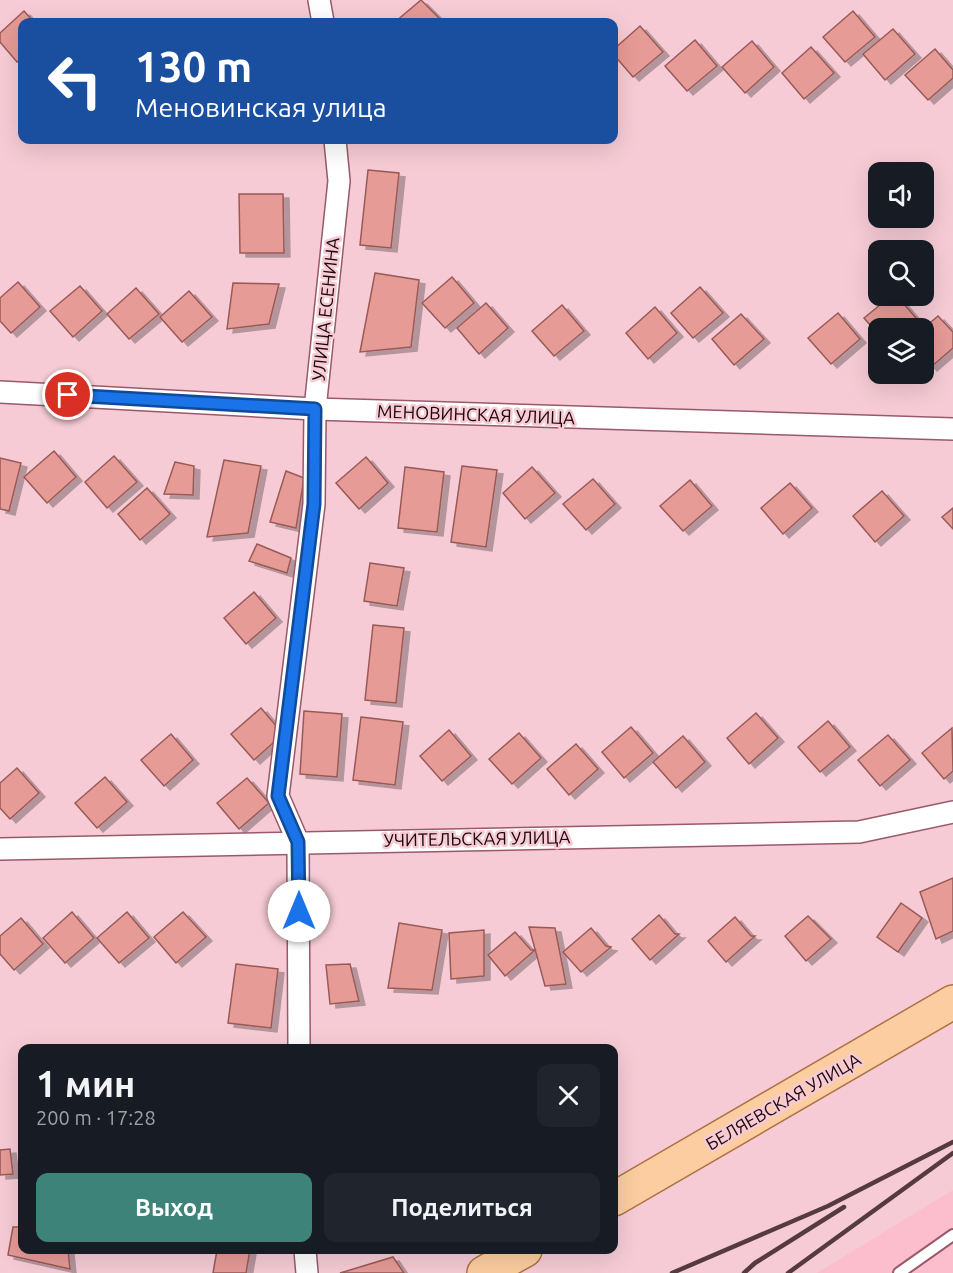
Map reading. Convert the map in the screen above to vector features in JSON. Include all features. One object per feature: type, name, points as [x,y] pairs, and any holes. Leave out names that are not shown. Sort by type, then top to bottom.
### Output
[{"type":"main road","name":"БЕЛЯЕВСКАЯ УЛИЦА","points":[[618,1197],[953,1002]]},
{"type":"main road","points":[[484,1273],[518,1254]]},
{"type":"street","points":[[319,0],[322,18]]},
{"type":"street","name":"УЛИЦА ЕСЕНИНА","points":[[299,1044],[298,842],[278,796],[314,504],[315,409],[339,180],[335,144]]},
{"type":"street","name":"МЕНОВИНСКАЯ УЛИЦА","points":[[0,392],[315,409],[953,429]]},
{"type":"street","name":"УЧИТЕЛЬСКАЯ УЛИЦА","points":[[0,849],[859,832],[953,812]]},
{"type":"street","points":[[305,1254],[307,1273]]},
{"type":"lane","points":[[899,1273],[953,1235]]},
{"type":"shaded area","points":[[953,1190],[953,1273],[817,1273]]},
{"type":"building","points":[[421,0],[439,18],[400,18]]},
{"type":"building","points":[[24,11],[30,18],[18,18],[17,62],[0,42],[0,33]]},
{"type":"building","points":[[853,11],[875,37],[845,62],[823,37]]},
{"type":"building","points":[[640,26],[663,52],[633,77],[618,60],[618,45]]},
{"type":"building","points":[[893,29],[915,54],[885,80],[863,54]]},
{"type":"building","points":[[695,40],[717,66],[687,91],[665,66]]},
{"type":"building","points":[[752,41],[774,67],[745,93],[722,67]]},
{"type":"building","points":[[811,47],[834,73],[804,99],[782,73]]},
{"type":"building","points":[[935,49],[953,70],[953,78],[928,100],[905,75]]},
{"type":"building","points":[[368,170],[399,173],[391,248],[360,245]]},
{"type":"building","points":[[239,194],[283,194],[284,253],[240,253]]},
{"type":"building","points":[[375,273],[419,280],[411,347],[360,352]]},
{"type":"building","points":[[452,277],[474,303],[445,328],[422,303]]},
{"type":"building","points":[[18,282],[40,307],[11,333],[0,321],[0,298]]},
{"type":"building","points":[[233,283],[279,284],[269,324],[227,329]]},
{"type":"building","points":[[80,286],[102,311],[73,337],[50,311]]},
{"type":"building","points":[[700,287],[723,313],[693,338],[671,313]]},
{"type":"building","points":[[136,288],[159,314],[129,339],[107,314]]},
{"type":"building","points":[[189,291],[212,317],[182,342],[160,317]]},
{"type":"building","points":[[486,303],[508,328],[479,354],[457,328]]},
{"type":"building","points":[[562,305],[584,331],[554,356],[532,331]]},
{"type":"building","points":[[879,306],[906,306],[916,318],[868,318],[868,323],[864,318]]},
{"type":"building","points":[[655,307],[677,333],[648,359],[626,333]]},
{"type":"building","points":[[838,313],[860,339],[831,364],[808,338]]},
{"type":"building","points":[[741,314],[764,339],[734,365],[712,339]]},
{"type":"building","points":[[938,316],[953,332],[953,348],[934,364],[934,319]]},
{"type":"building","points":[[54,451],[76,477],[47,503],[24,477]]},
{"type":"building","points":[[114,456],[137,482],[107,508],[85,482]]},
{"type":"building","points":[[366,457],[388,483],[359,509],[336,483]]},
{"type":"building","points":[[0,458],[21,463],[9,511],[0,509]]},
{"type":"building","points":[[224,460],[261,466],[248,533],[207,537]]},
{"type":"building","points":[[175,462],[194,466],[193,495],[164,494]]},
{"type":"building","points":[[462,466],[497,470],[486,547],[451,542]]},
{"type":"building","points":[[405,467],[444,472],[437,532],[398,528]]},
{"type":"building","points":[[532,467],[555,493],[525,519],[503,493]]},
{"type":"building","points":[[286,471],[304,478],[296,528],[270,522]]},
{"type":"building","points":[[593,479],[615,504],[586,530],[563,504]]},
{"type":"building","points":[[690,480],[712,506],[683,531],[660,506]]},
{"type":"building","points":[[790,483],[812,508],[783,534],[761,508]]},
{"type":"building","points":[[147,488],[170,514],[140,540],[118,514]]},
{"type":"building","points":[[882,491],[904,516],[875,542],[853,516]]},
{"type":"building","points":[[953,508],[953,529],[942,517]]},
{"type":"building","points":[[257,544],[291,558],[287,573],[249,561]]},
{"type":"building","points":[[370,563],[404,568],[397,606],[364,601]]},
{"type":"building","points":[[254,592],[276,618],[246,644],[224,618]]},
{"type":"building","points":[[373,625],[404,628],[396,703],[365,700]]},
{"type":"building","points":[[261,708],[283,734],[254,760],[231,734]]},
{"type":"building","points":[[304,711],[342,714],[337,777],[300,774]]},
{"type":"building","points":[[756,713],[778,738],[749,764],[727,738]]},
{"type":"building","points":[[361,717],[403,722],[395,785],[353,780]]},
{"type":"building","points":[[828,721],[850,747],[820,772],[798,747]]},
{"type":"building","points":[[631,727],[653,753],[624,778],[602,752]]},
{"type":"building","points":[[952,728],[953,771],[944,779],[922,753]]},
{"type":"building","points":[[449,730],[471,756],[442,781],[420,756]]},
{"type":"building","points":[[519,733],[541,758],[512,784],[489,759]]},
{"type":"building","points":[[171,734],[193,760],[164,786],[141,760]]},
{"type":"building","points":[[888,735],[910,760],[880,786],[858,760]]},
{"type":"building","points":[[683,736],[705,762],[676,788],[653,762]]},
{"type":"building","points":[[576,744],[598,769],[569,795],[547,769]]},
{"type":"building","points":[[17,768],[39,793],[10,819],[0,808],[0,783]]},
{"type":"building","points":[[105,777],[127,802],[97,828],[75,803]]},
{"type":"building","points":[[247,778],[269,803],[239,829],[217,803]]},
{"type":"building","points":[[953,878],[953,931],[936,939],[920,892]]},
{"type":"building","points":[[901,903],[922,918],[898,952],[877,937]]},
{"type":"building","points":[[72,912],[94,938],[65,963],[43,938]]},
{"type":"building","points":[[127,912],[149,938],[119,963],[97,938]]},
{"type":"building","points":[[183,912],[206,937],[176,963],[154,937]]},
{"type":"building","points":[[659,915],[675,934],[679,934],[650,960],[632,939]]},
{"type":"building","points":[[808,916],[831,939],[806,961],[785,936]]},
{"type":"building","points":[[735,917],[751,936],[755,936],[726,962],[708,941]]},
{"type":"building","points":[[21,918],[43,944],[14,970],[0,954],[0,936]]},
{"type":"building","points":[[399,923],[442,930],[432,990],[388,988]]},
{"type":"building","points":[[529,927],[555,928],[566,984],[545,986]]},
{"type":"building","points":[[591,928],[606,946],[611,947],[581,972],[563,952]]},
{"type":"building","points":[[484,930],[484,976],[451,979],[449,933]]},
{"type":"building","points":[[515,932],[531,950],[535,950],[505,976],[488,955]]},
{"type":"building","points":[[236,964],[278,969],[271,1028],[228,1023]]},
{"type":"building","points":[[350,964],[359,1001],[330,1004],[326,965]]},
{"type":"building","points":[[10,1149],[13,1174],[0,1175],[0,1150]]},
{"type":"building","points":[[13,1227],[18,1227],[18,1254],[68,1254],[70,1269],[8,1255]]},
{"type":"building","points":[[216,1254],[249,1254],[246,1273],[213,1273]]},
{"type":"building","points":[[393,1257],[404,1273],[340,1273]]},
{"type":"railway","points":[[672,1273],[828,1206],[953,1142]]},
{"type":"railway","points":[[788,1273],[953,1153]]},
{"type":"railway","points":[[744,1273],[755,1263],[844,1207]]},
{"type":"route","points":[[68,395],[315,409],[314,504],[278,796],[298,842],[299,911]]}]
